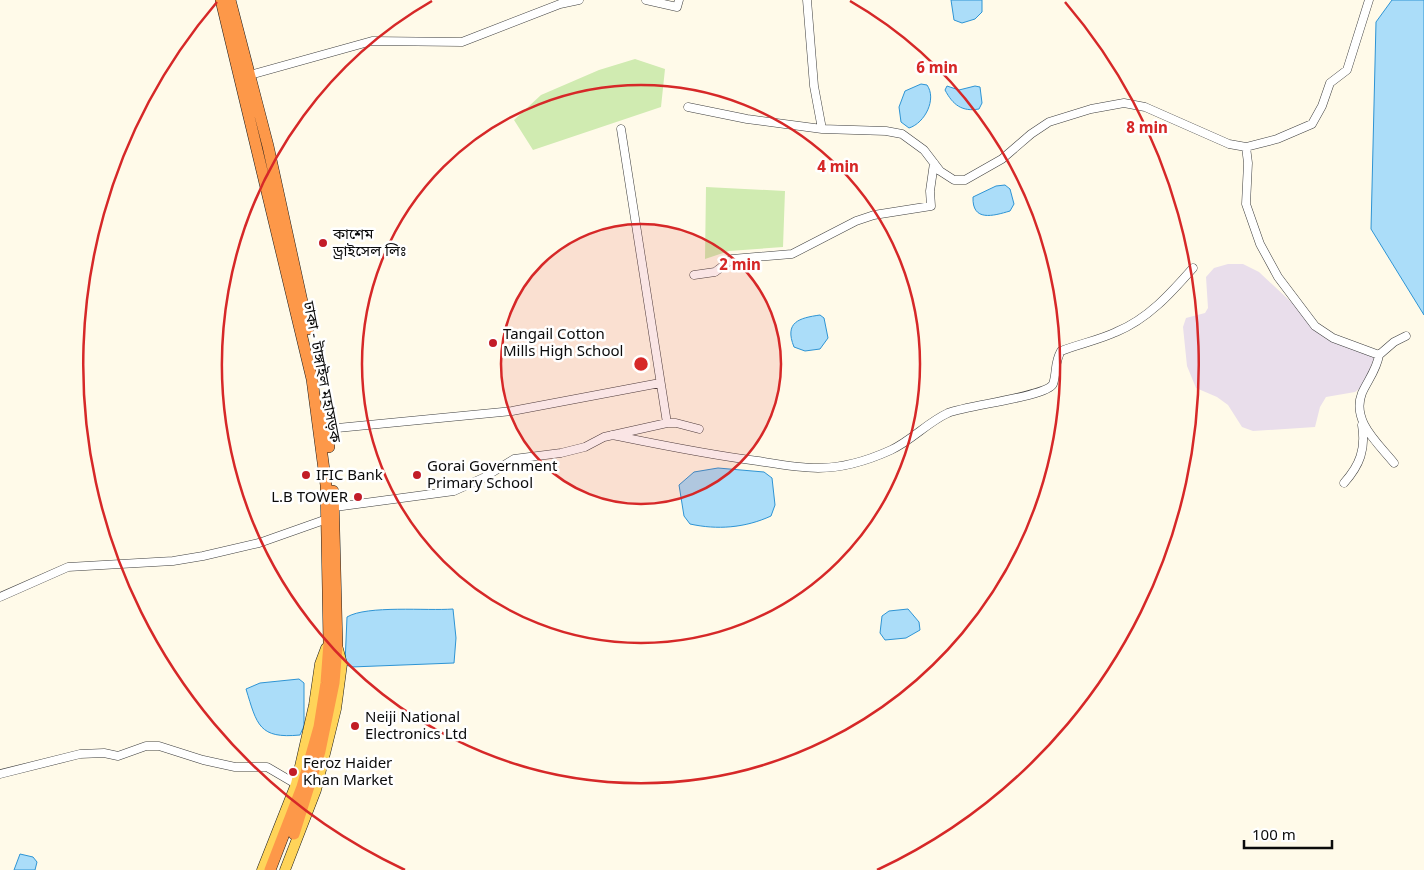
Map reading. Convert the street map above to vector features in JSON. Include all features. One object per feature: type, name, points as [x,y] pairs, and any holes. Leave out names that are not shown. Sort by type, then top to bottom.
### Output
[{"type":"highway","name":"ঢাকা - টাঙ্গাইল মহাসড়ক","points":[[221,0],[272,187],[312,347],[327,429],[335,508],[333,644],[326,730],[307,797],[278,870]]},
{"type":"highway","name":"ঢাকা - টাঙ্গাইল মহাসড়ক","points":[[230,0],[250,76],[312,380],[326,485],[333,644],[319,727],[302,786],[270,870]]},
{"type":"main road","points":[[262,870],[296,784],[314,706],[320,664],[333,644]]},
{"type":"main road","points":[[286,870],[316,790],[336,709],[342,664],[333,644]]},
{"type":"street","points":[[250,76],[372,41],[462,42],[560,4],[579,0]]},
{"type":"street","points":[[646,0],[677,7],[679,0]]},
{"type":"street","points":[[807,0],[814,86],[822,129]]},
{"type":"street","points":[[688,107],[747,119],[822,129],[886,131],[902,134],[924,150],[940,171],[954,180],[965,180],[1002,159],[1031,134],[1049,122],[1091,109],[1124,102],[1145,107],[1229,144],[1246,147],[1277,139],[1312,124],[1322,106],[1330,83],[1347,70],[1369,0]]},
{"type":"street","points":[[621,129],[667,423]]},
{"type":"street","points":[[1246,147],[1248,163],[1246,204],[1260,244],[1278,277],[1315,326],[1333,338],[1379,354]]},
{"type":"street","points":[[694,275],[715,272],[732,260],[792,254],[856,221],[874,215],[931,206],[930,191],[934,163]]},
{"type":"street","points":[[612,435],[702,454],[790,466],[818,468],[854,462],[891,450],[947,414],[974,405],[1014,399],[1047,389],[1053,384],[1055,364],[1061,351],[1117,332],[1146,315],[1174,290],[1193,268]]},
{"type":"street","points":[[1344,483],[1354,471],[1364,446],[1360,406],[1362,395],[1378,365],[1379,354],[1394,342],[1406,336]]},
{"type":"street","points":[[327,429],[512,410],[660,383]]},
{"type":"street","points":[[335,508],[454,491],[483,478],[514,459],[561,453],[612,435],[667,423],[676,422],[699,429]]},
{"type":"street","points":[[1362,423],[1394,463]]},
{"type":"street","points":[[0,597],[68,567],[174,561],[203,556],[259,543],[327,519]]},
{"type":"street","points":[[0,774],[80,754],[104,753],[118,756],[146,746],[159,746],[235,768],[267,767],[296,784]]},
{"type":"shaded area","points":[[1228,264],[1243,264],[1259,272],[1320,329],[1370,353],[1374,358],[1364,385],[1355,392],[1326,397],[1320,407],[1315,427],[1253,431],[1242,427],[1228,405],[1217,397],[1196,388],[1187,366],[1183,327],[1186,318],[1205,313],[1208,308],[1206,277],[1214,268]]},
{"type":"green space","points":[[635,59],[665,69],[661,107],[533,150],[514,120],[541,95],[599,70]]},
{"type":"green space","points":[[706,187],[785,191],[783,247],[729,251],[705,259]]},
{"type":"water","points":[[951,0],[982,0],[982,12],[975,19],[962,23],[954,20]]},
{"type":"water","points":[[1392,0],[1424,0],[1424,315],[1371,229],[1376,22]]},
{"type":"water","points":[[921,84],[927,85],[930,91],[930,103],[928,110],[920,121],[909,128],[901,122],[899,107],[905,91]]},
{"type":"water","points":[[947,86],[959,90],[975,86],[980,87],[982,103],[979,109],[973,110],[959,106],[951,100],[945,90]]},
{"type":"water","points":[[1005,185],[1010,189],[1014,204],[1010,211],[985,215],[980,214],[976,210],[973,197],[996,186]]},
{"type":"water","points":[[820,315],[824,318],[828,338],[820,349],[805,351],[794,347],[791,332],[795,323]]},
{"type":"water","points":[[718,468],[764,472],[772,478],[775,505],[771,516],[731,527],[710,527],[690,524],[684,516],[679,485],[694,472]]},
{"type":"water","points":[[453,609],[456,638],[454,663],[351,667],[345,664],[347,617],[368,611]]},
{"type":"water","points":[[908,609],[919,622],[920,630],[906,638],[885,640],[880,633],[882,616],[889,611]]},
{"type":"water","points":[[299,679],[304,683],[304,726],[300,735],[286,736],[268,732],[257,720],[246,689],[260,683]]},
{"type":"water","points":[[20,854],[33,857],[37,862],[35,870],[14,870]]},
{"type":"place","name":"কাশেম ড্রাইসেল লিঃ","points":[[323,243]]},
{"type":"place","name":"Tangail Cotton Mills High School","points":[[493,343]]},
{"type":"place","name":"IFIC Bank","points":[[306,475]]},
{"type":"place","name":"Gorai Government Primary School","points":[[417,475]]},
{"type":"place","name":"L.B TOWER","points":[[358,497]]},
{"type":"place","name":"Neiji National Electronics Ltd","points":[[355,726]]},
{"type":"place","name":"Feroz Haider Khan Market","points":[[293,772]]}]
